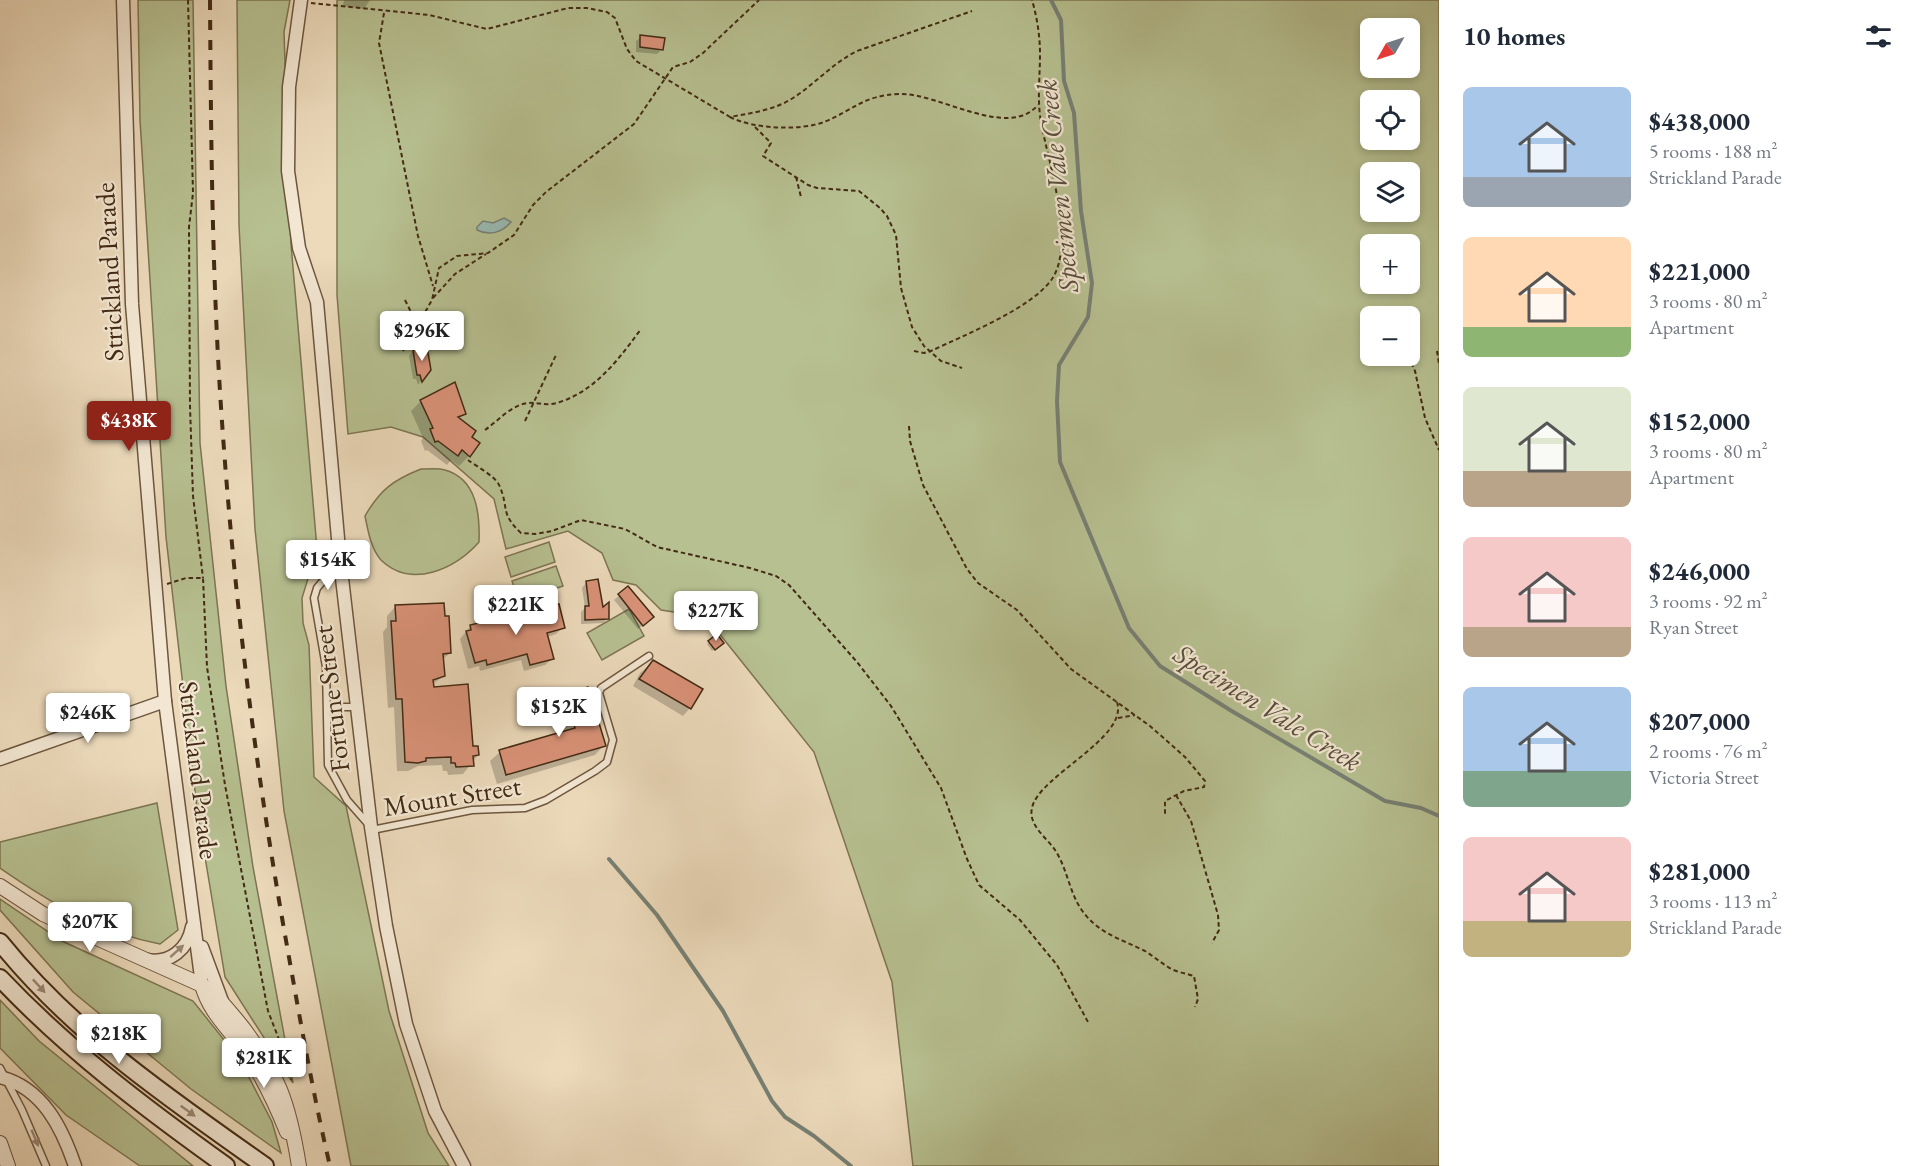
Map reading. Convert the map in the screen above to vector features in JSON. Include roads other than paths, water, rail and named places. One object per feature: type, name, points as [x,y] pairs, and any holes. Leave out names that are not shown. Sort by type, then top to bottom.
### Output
[{"type":"main road","points":[[0,942],[40,988],[94,1040],[264,1165]]},
{"type":"main road","points":[[0,978],[40,1020],[88,1063],[226,1166]]},
{"type":"street","name":"Strickland Parade","points":[[123,0],[131,294],[165,701],[201,985],[212,1012],[247,1054],[268,1090],[299,1166]]},
{"type":"street","name":"Fortune Street","points":[[300,2],[289,87],[288,171],[299,248],[318,302],[340,561],[355,707],[371,828],[386,926],[406,1024],[435,1112],[464,1166]]},
{"type":"street","points":[[0,759],[165,701]]},
{"type":"street","points":[[0,886],[43,914],[201,985]]},
{"type":"street","name":"Strickland Parade","points":[[191,899],[206,964],[218,992],[230,1013],[267,1062],[278,1082],[291,1120],[299,1166]]},
{"type":"street","points":[[140,958],[160,961],[177,953],[190,934],[193,915]]},
{"type":"street","name":"Strickland Parade","points":[[201,985],[230,1013]]},
{"type":"street","points":[[2,1075],[28,1090],[50,1113],[64,1135],[75,1166]]},
{"type":"street","points":[[0,1143],[8,1166]]},
{"type":"lane","points":[[340,561],[317,588],[314,598],[324,650],[328,707],[328,765],[347,800],[371,828]]},
{"type":"lane","name":"Mount Street","points":[[371,828],[472,810],[525,808],[546,800],[595,771],[610,755],[613,740],[599,693],[601,688],[649,656]]},
{"type":"lane","points":[[328,707],[355,707]]},
{"type":"lane","points":[[2,1075],[46,1166]]},
{"type":"water","points":[[504,218],[511,222],[499,231],[486,233],[477,230],[483,221],[493,223]]},
{"type":"waterway","name":"Specimen Vale Creek","points":[[1051,0],[1061,20],[1064,81],[1074,113],[1081,211],[1092,283],[1088,317],[1059,365],[1057,401],[1060,462],[1129,628],[1160,666],[1230,710],[1385,801],[1421,808],[1439,816]]},
{"type":"waterway","points":[[609,859],[657,915],[723,1011],[772,1101],[785,1117],[814,1136],[851,1166]]},
{"type":"railway","points":[[210,0],[212,204],[218,356],[232,543],[246,678],[275,879],[307,1056],[330,1166]]}]
